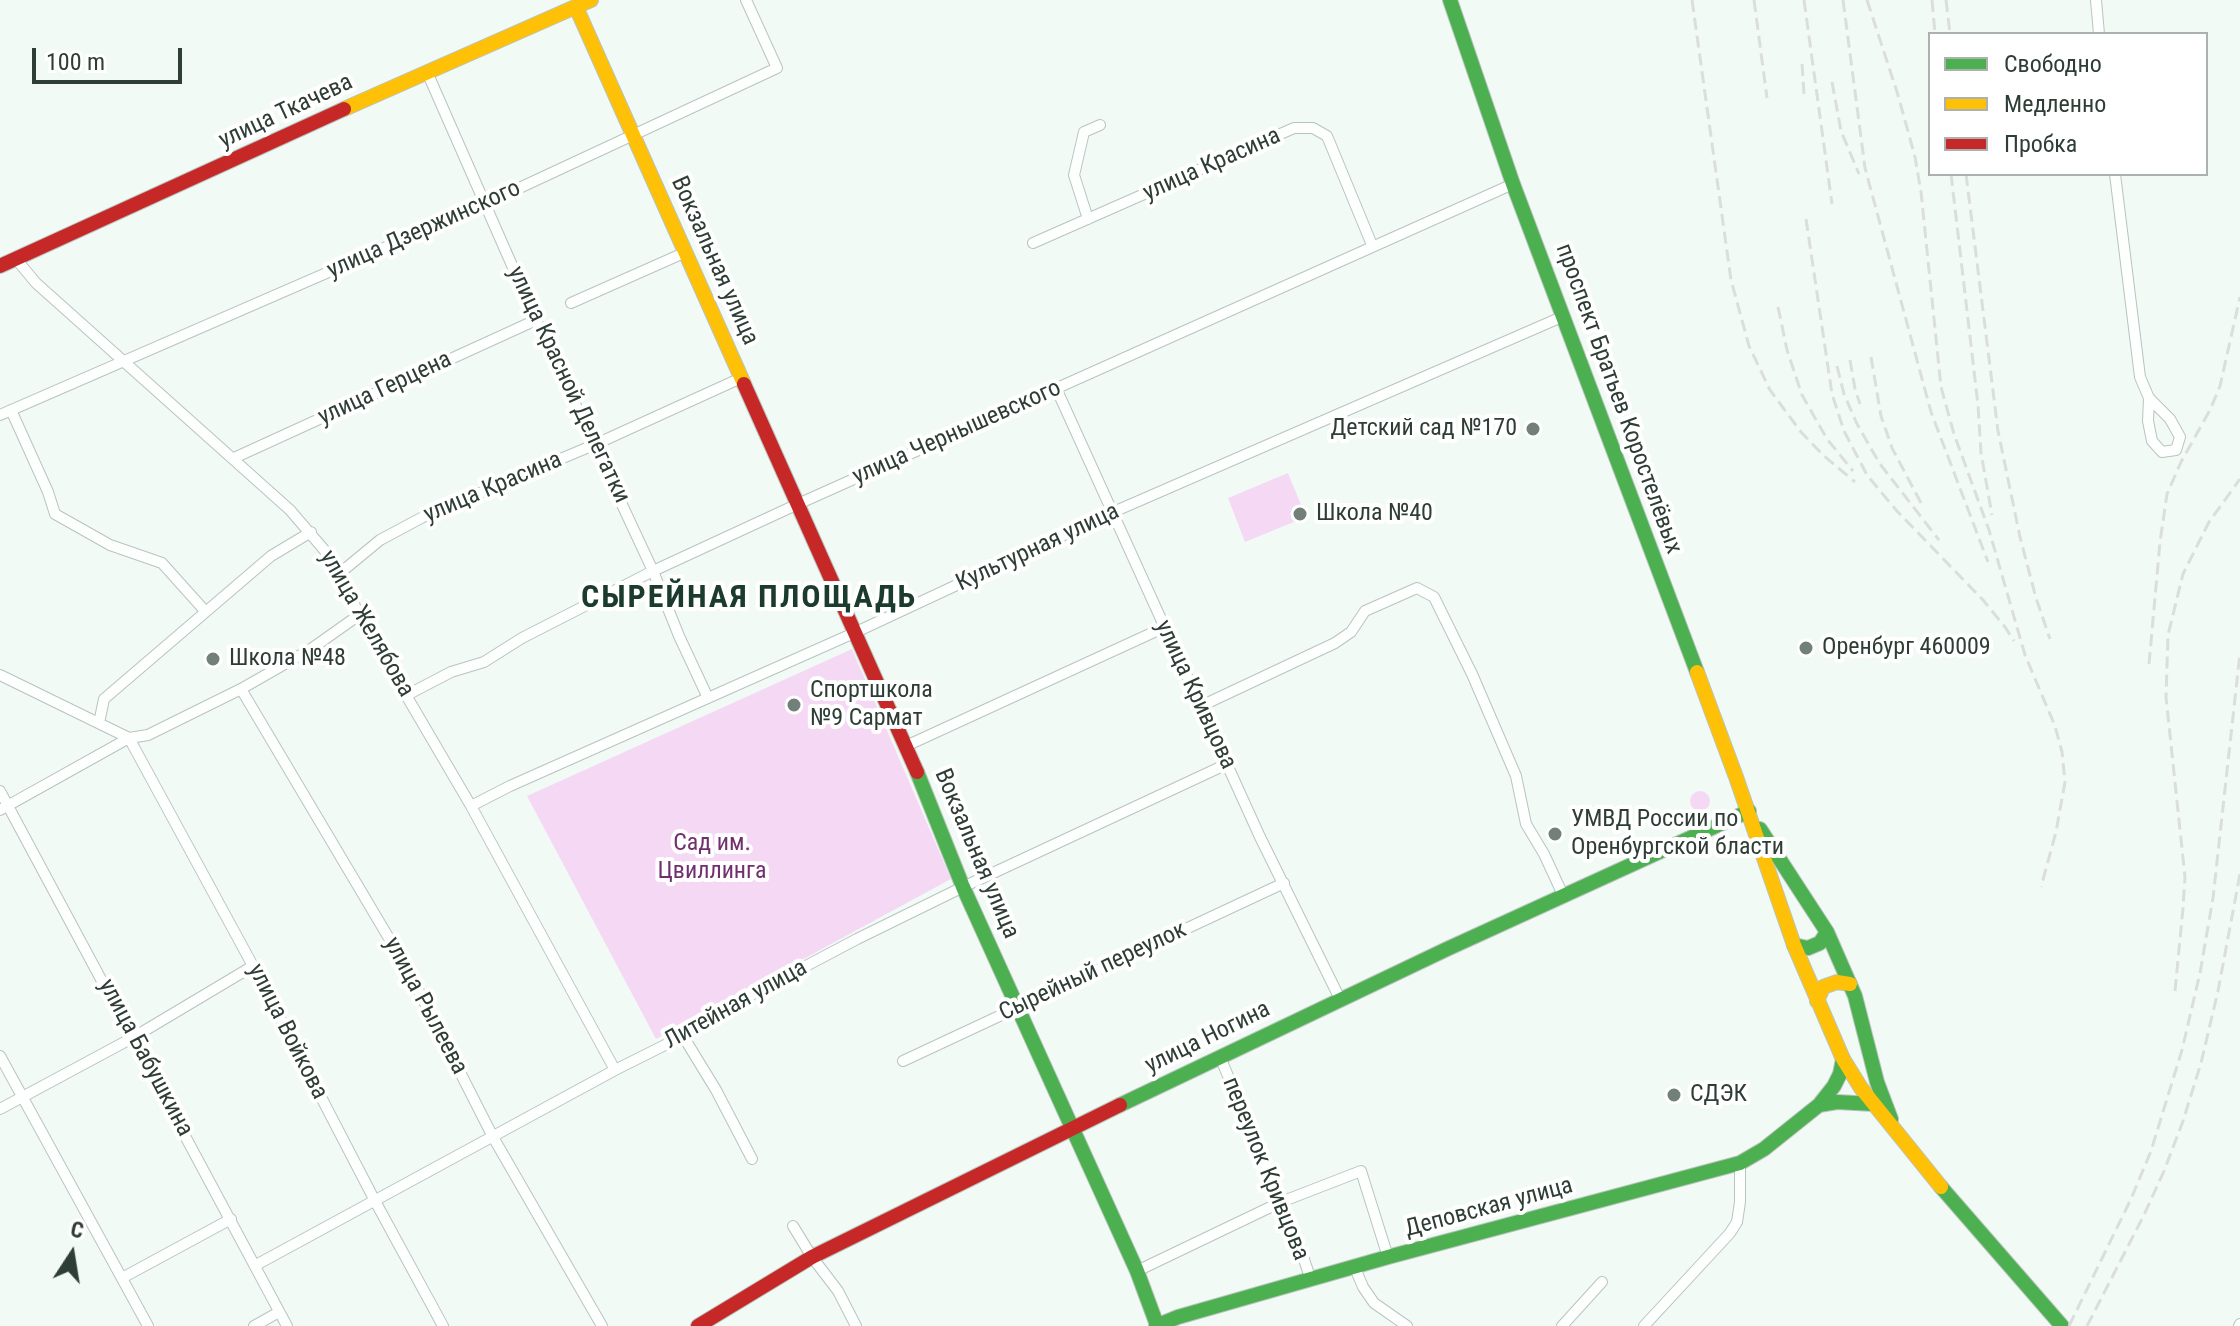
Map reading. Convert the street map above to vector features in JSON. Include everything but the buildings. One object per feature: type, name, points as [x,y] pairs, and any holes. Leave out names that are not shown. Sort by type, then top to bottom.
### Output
[{"type":"street","name":"улица Ткачева","points":[[0,266],[427,72],[558,7],[576,7],[591,0]]},
{"type":"street","name":"улица Дзержинского","points":[[0,415],[485,204],[777,68],[746,0]]},
{"type":"street","name":"проспект Братьев Коростелёвых","points":[[1450,0],[1513,184],[1749,811],[1794,945],[1843,1059],[1873,1104],[1916,1158],[2062,1326]]},
{"type":"street","points":[[2096,0],[2099,32]]},
{"type":"street","name":"Вокзальная улица","points":[[576,7],[906,746],[963,887],[1137,1271],[1156,1325]]},
{"type":"street","name":"улица Красной Делегатки","points":[[427,72],[708,698]]},
{"type":"street","points":[[1088,219],[1074,175],[1084,132],[1100,125]]},
{"type":"street","name":"улица Красина","points":[[1033,243],[1294,128],[1313,128],[1327,136],[1372,245]]},
{"type":"street","points":[[2115,176],[2140,377],[2149,398],[2170,419],[2180,437],[2176,450],[2162,452],[2152,441],[2148,421],[2149,398]]},
{"type":"street","name":"улица Чернышевского","points":[[407,695],[451,672],[484,662],[522,638],[653,571],[798,504],[1513,184]]},
{"type":"street","points":[[571,303],[686,252]]},
{"type":"street","name":"улица Желябова","points":[[16,259],[36,283],[234,458],[311,532],[340,573],[359,615],[471,806],[615,1070]]},
{"type":"street","name":"Культурная улица","points":[[471,806],[1111,513],[1564,316]]},
{"type":"street","name":"улица Герцена","points":[[234,458],[536,320]]},
{"type":"street","name":"улица Красина","points":[[340,573],[380,540],[423,517],[596,444],[741,378]]},
{"type":"street","name":"улица Кривцова","points":[[1056,388],[1227,764],[1340,999]]},
{"type":"street","points":[[11,410],[55,514],[110,545],[162,563],[205,611]]},
{"type":"street","points":[[99,723],[104,699],[271,556],[311,532]]},
{"type":"street","points":[[1201,706],[1335,643],[1351,632],[1365,611],[1417,588],[1434,597],[1472,674],[1516,776],[1526,824],[1563,895]]},
{"type":"street","points":[[4,808],[129,738],[148,735],[241,689],[311,649],[359,615]]},
{"type":"street","points":[[906,746],[1165,627]]},
{"type":"street","points":[[0,675],[129,738]]},
{"type":"street","name":"улица Рылеева","points":[[241,689],[409,972],[493,1137],[602,1326]]},
{"type":"street","name":"улица Войкова","points":[[129,738],[443,1326]]},
{"type":"street","name":"Литейная улица","points":[[256,1265],[857,939],[1227,764]]},
{"type":"street","name":"улица Бабушкина","points":[[0,791],[4,808],[134,1037],[287,1326]]},
{"type":"street","name":"проспект Братьев Коростелёвых","points":[[1749,811],[1827,932],[1850,984],[1877,1082],[1896,1131]]},
{"type":"street","name":"улица Ногина","points":[[698,1326],[812,1257],[1072,1128],[1340,999],[1749,811]]},
{"type":"street","name":"Сырейный переулок","points":[[903,1061],[1284,883]]},
{"type":"street","points":[[1794,945],[1808,948],[1820,943],[1827,932]]},
{"type":"street","points":[[0,1109],[134,1037],[253,966]]},
{"type":"street","points":[[1817,1001],[1823,987],[1837,982],[1850,984]]},
{"type":"street","points":[[683,1036],[752,1159]]},
{"type":"street","points":[[0,1056],[146,1325]]},
{"type":"street","name":"переулок Кривцова","points":[[1220,1057],[1297,1239],[1311,1280]]},
{"type":"street","name":"Деповская улица","points":[[1156,1325],[1388,1257],[1740,1163],[1764,1149],[1819,1105],[1834,1086],[1843,1059]]},
{"type":"street","points":[[1819,1105],[1837,1102],[1873,1104]]},
{"type":"street","points":[[1644,1326],[1737,1222],[1740,1163]]},
{"type":"street","points":[[1137,1271],[1281,1202],[1361,1171],[1388,1257]]},
{"type":"street","points":[[122,1278],[231,1219]]},
{"type":"street","points":[[793,1226],[838,1291],[856,1326]]},
{"type":"street","points":[[1355,1268],[1374,1303],[1407,1326]]},
{"type":"street","points":[[1562,1326],[1602,1282]]},
{"type":"street","points":[[254,1326],[279,1312]]},
{"type":"green space","points":[[1288,473],[1306,517],[1245,542],[1228,498]]},
{"type":"green space","name":"Сад им. Цвиллинга","points":[[852,649],[951,879],[656,1039],[527,796]]},
{"type":"green space","points":[[1700,791],[1707,794],[1710,801],[1707,808],[1700,811],[1693,808],[1690,801],[1693,794]]},
{"type":"railway","points":[[1692,0],[1731,280],[1749,346],[1770,390],[1801,432],[1855,482]]},
{"type":"railway","points":[[1754,0],[1767,98]]},
{"type":"railway","points":[[1804,0],[1832,204]]},
{"type":"railway","points":[[1843,0],[1865,168],[1931,412],[1988,562]]},
{"type":"railway","points":[[1867,0],[1915,157],[1941,387],[1954,434],[1989,530],[2025,655],[2055,726],[2062,752],[2065,782],[2041,887]]},
{"type":"railway","points":[[1932,0],[1935,32]]},
{"type":"railway","points":[[1946,0],[1950,32]]},
{"type":"railway","points":[[1802,64],[1804,94]]},
{"type":"railway","points":[[1832,82],[1841,131],[1859,174]]},
{"type":"railway","points":[[1951,176],[1981,453],[1992,515]]},
{"type":"railway","points":[[1966,176],[1998,431],[2020,537],[2050,639]]},
{"type":"railway","points":[[1806,219],[1832,394],[1844,431],[1867,475],[1896,510],[1983,600],[2014,641]]},
{"type":"railway","points":[[2149,664],[2167,494],[2220,386],[2240,297]]},
{"type":"railway","points":[[1778,307],[1787,350],[1802,395],[1827,439],[1853,471]]},
{"type":"railway","points":[[1871,357],[1881,416],[1892,448],[1921,503]]},
{"type":"railway","points":[[1850,360],[1860,404]]},
{"type":"railway","points":[[1837,366],[1844,394],[1857,424],[1880,464],[1939,540]]},
{"type":"railway","points":[[2175,991],[2185,877],[2166,697],[2168,635],[2183,574],[2209,522],[2240,479]]},
{"type":"railway","points":[[2069,1326],[2151,1151],[2182,1050],[2213,898],[2240,653]]},
{"type":"railway","points":[[2087,1326],[2144,1215],[2183,1121],[2218,991],[2240,874]]},
{"type":"traffic: fast","points":[[1450,0],[1513,184],[1697,672]]},
{"type":"traffic: fast","points":[[917,772],[963,887],[1137,1271],[1157,1325]]},
{"type":"traffic: fast","points":[[1120,1105],[1447,949],[1749,811]]},
{"type":"traffic: fast","points":[[1760,829],[1827,932],[1855,996],[1877,1082],[1891,1119]]},
{"type":"traffic: fast","points":[[1794,945],[1808,948],[1820,943],[1827,932]]},
{"type":"traffic: fast","points":[[1156,1326],[1388,1257],[1740,1163],[1764,1149],[1819,1105],[1834,1086],[1843,1059]]},
{"type":"traffic: fast","points":[[1819,1105],[1837,1102],[1873,1104]]},
{"type":"traffic: fast","points":[[1941,1187],[2062,1326]]},
{"type":"traffic: slow","points":[[344,109],[591,0]]},
{"type":"traffic: slow","points":[[576,7],[744,384]]},
{"type":"traffic: slow","points":[[1697,672],[1794,945],[1843,1059],[1861,1088],[1941,1187]]},
{"type":"traffic: slow","points":[[1817,1001],[1823,987],[1837,982],[1850,984]]},
{"type":"traffic: jam","points":[[0,266],[344,109]]},
{"type":"traffic: jam","points":[[744,384],[917,772]]},
{"type":"traffic: jam","points":[[698,1326],[812,1257],[1120,1105]]},
{"type":"place","name":"Детский сад №170","points":[[1533,429]]},
{"type":"place","name":"Школа №40","points":[[1300,514]]},
{"type":"place","name":"Оренбург 460009","points":[[1806,648]]},
{"type":"place","name":"Школа №48","points":[[213,659]]},
{"type":"place","name":"Спортшкола №9 Сармат","points":[[794,705]]},
{"type":"place","name":"УМВД России по Оренбургской бласти","points":[[1555,834]]},
{"type":"place","name":"СДЭК","points":[[1674,1095]]},
{"type":"district","name":"СЫРЕЙНАЯ ПЛОЩАДЬ","points":[[749,599]]}]
